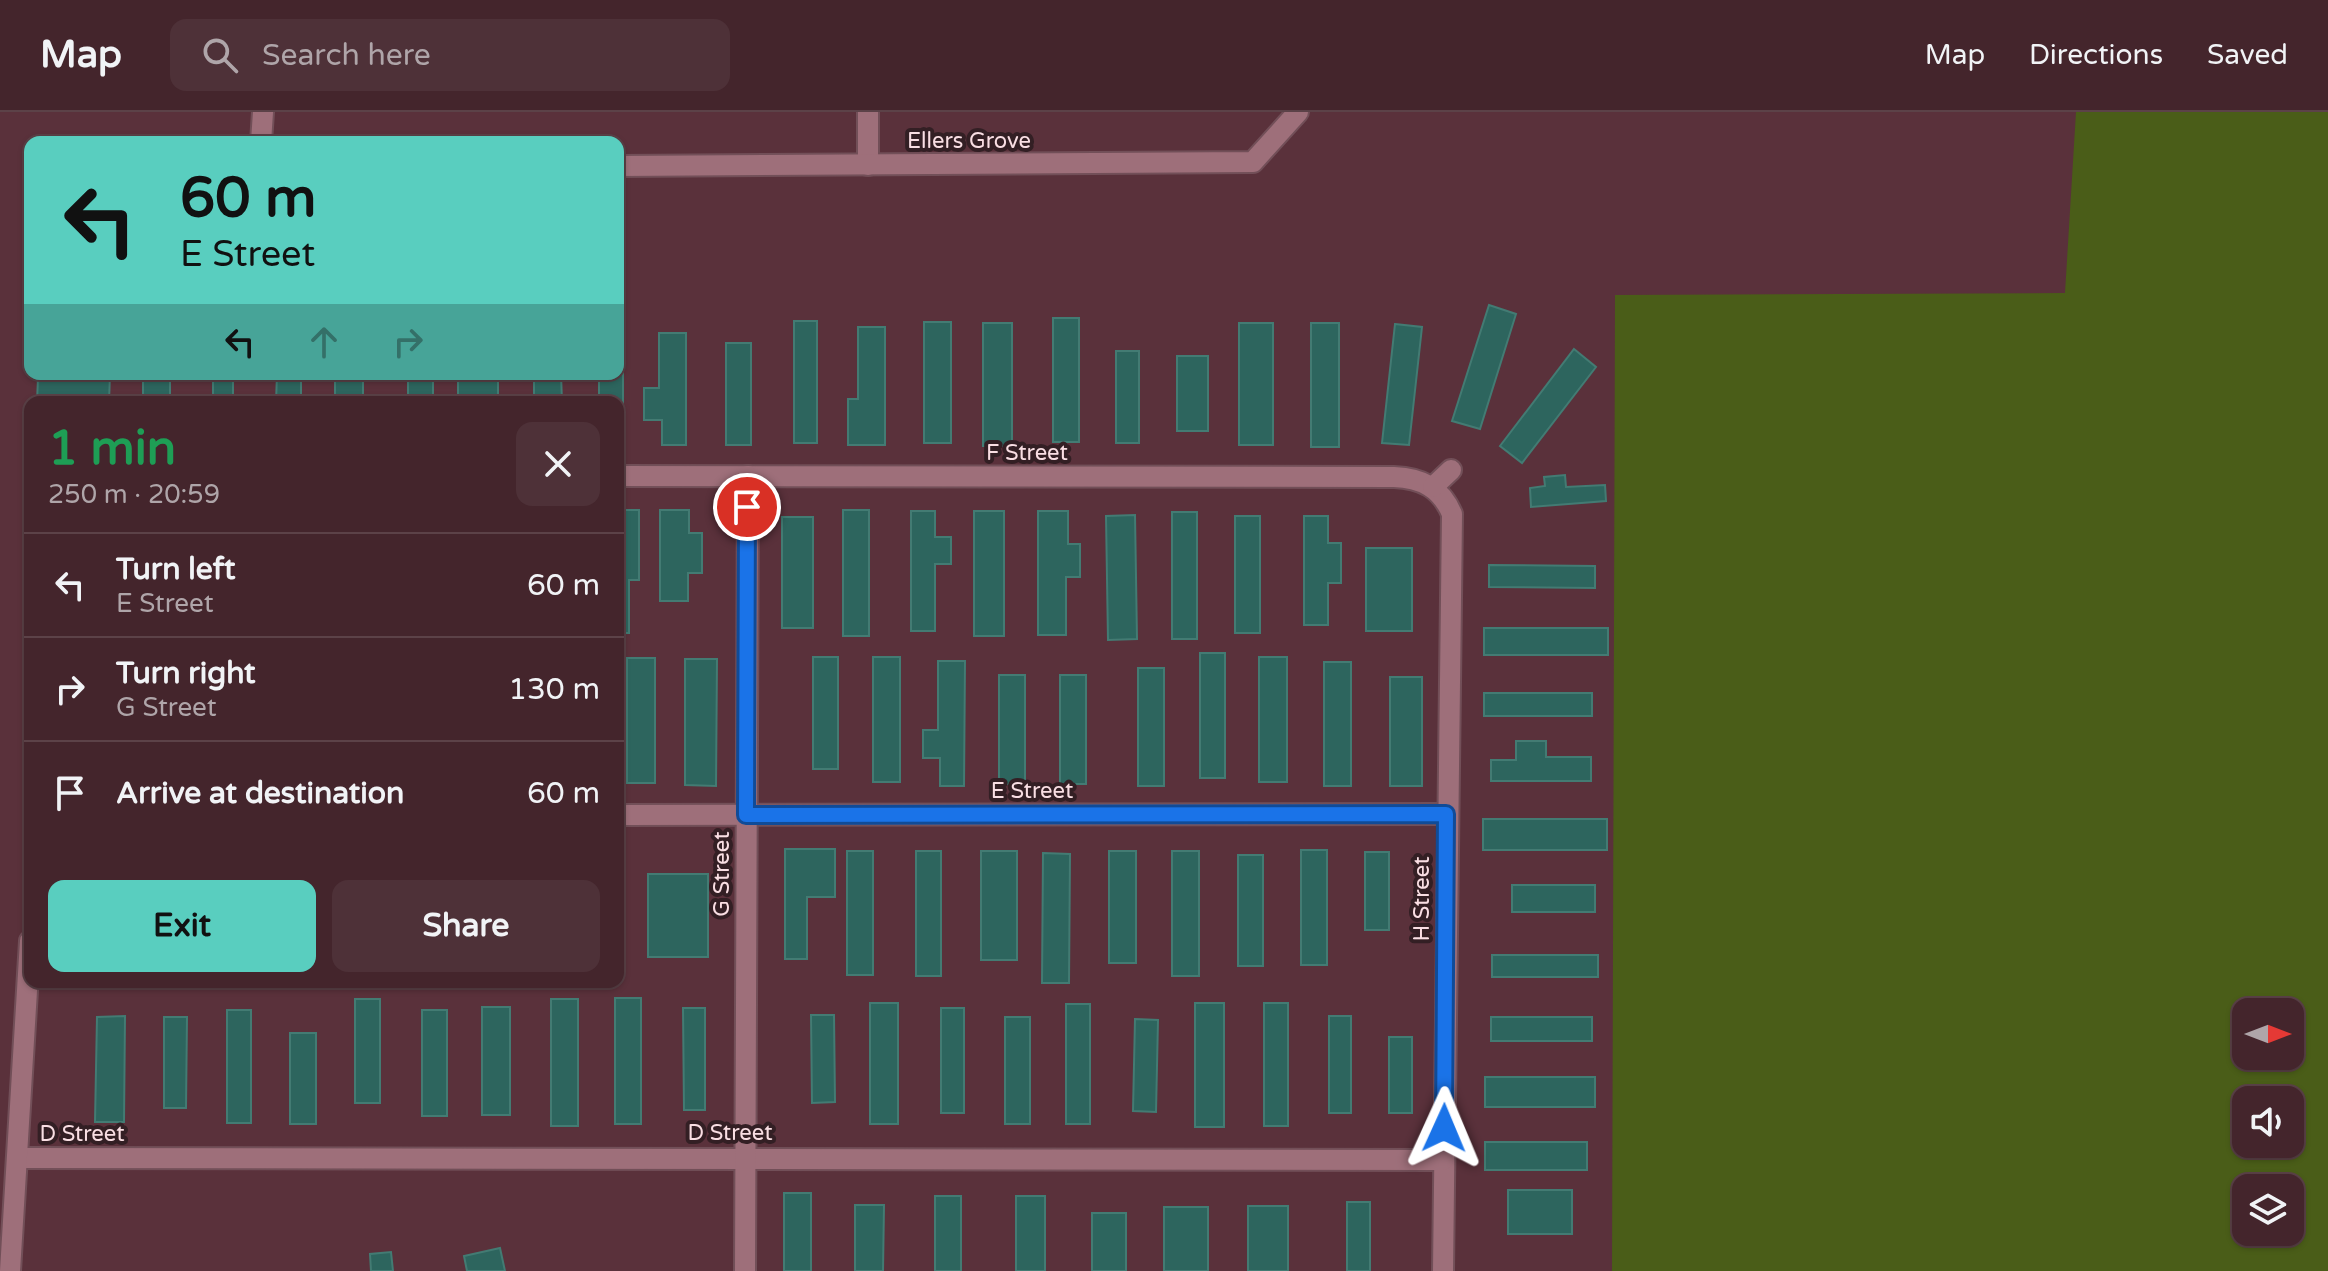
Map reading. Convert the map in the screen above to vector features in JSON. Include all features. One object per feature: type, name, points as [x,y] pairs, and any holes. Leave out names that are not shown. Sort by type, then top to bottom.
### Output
[{"type":"street","points":[[261,136],[263,112]]},
{"type":"street","points":[[868,112],[868,165]]},
{"type":"street","name":"Ellers Grove","points":[[624,166],[1253,162],[1298,112]]},
{"type":"street","points":[[1433,487],[1451,470]]},
{"type":"street","name":"F Street","points":[[624,476],[1394,477],[1415,478],[1433,487]]},
{"type":"street","name":"G Street","points":[[745,1271],[748,476]]},
{"type":"street","name":"H Street","points":[[1433,487],[1446,498],[1452,514],[1446,814],[1443,1271]]},
{"type":"street","name":"E Street","points":[[624,815],[1446,814]]},
{"type":"street","points":[[10,1271],[27,988]]},
{"type":"street","name":"D Street","points":[[17,1158],[1443,1160]]},
{"type":"green space","points":[[2076,112],[2328,112],[2328,1271],[1612,1271],[1615,295],[2065,293]]},
{"type":"building","points":[[1489,305],[1516,314],[1480,429],[1452,421]]},
{"type":"building","points":[[1053,318],[1079,318],[1079,442],[1053,442]]},
{"type":"building","points":[[794,321],[817,321],[817,443],[794,443]]},
{"type":"building","points":[[924,322],[951,322],[951,443],[924,443]]},
{"type":"building","points":[[983,323],[1012,323],[1012,446],[983,446]]},
{"type":"building","points":[[1239,323],[1273,323],[1273,445],[1239,445]]},
{"type":"building","points":[[1311,323],[1339,323],[1339,447],[1311,447]]},
{"type":"building","points":[[1395,324],[1422,327],[1409,445],[1382,443]]},
{"type":"building","points":[[858,327],[885,327],[885,445],[848,445],[848,399],[858,399]]},
{"type":"building","points":[[659,333],[686,333],[686,445],[662,445],[662,420],[644,420],[644,388],[659,388]]},
{"type":"building","points":[[726,343],[751,343],[751,445],[726,445]]},
{"type":"building","points":[[1574,349],[1596,367],[1522,463],[1500,446]]},
{"type":"building","points":[[1116,351],[1139,351],[1139,443],[1116,443]]},
{"type":"building","points":[[1177,356],[1208,356],[1208,431],[1177,431]]},
{"type":"building","points":[[38,380],[110,380],[109,396],[37,396]]},
{"type":"building","points":[[143,380],[170,380],[170,396],[143,396]]},
{"type":"building","points":[[213,380],[233,380],[233,396],[213,396]]},
{"type":"building","points":[[277,380],[301,380],[301,396],[276,396]]},
{"type":"building","points":[[335,380],[363,380],[363,396],[335,396]]},
{"type":"building","points":[[408,380],[433,380],[433,396],[408,396]]},
{"type":"building","points":[[458,380],[498,380],[498,396],[458,396]]},
{"type":"building","points":[[534,380],[561,380],[562,396],[534,396]]},
{"type":"building","points":[[599,380],[623,380],[623,396],[599,396]]},
{"type":"building","points":[[1565,475],[1566,487],[1605,485],[1606,501],[1531,507],[1530,488],[1545,486],[1544,477]]},
{"type":"building","points":[[624,510],[639,510],[639,580],[629,580],[629,633],[624,633]]},
{"type":"building","points":[[660,510],[689,510],[689,533],[702,533],[702,573],[688,573],[688,601],[660,601]]},
{"type":"building","points":[[843,510],[869,510],[869,636],[843,636]]},
{"type":"building","points":[[911,511],[935,511],[935,537],[951,537],[951,564],[935,564],[935,631],[911,631]]},
{"type":"building","points":[[974,511],[1004,511],[1004,636],[974,636]]},
{"type":"building","points":[[1038,511],[1068,511],[1068,544],[1080,544],[1080,577],[1066,577],[1066,635],[1038,635]]},
{"type":"building","points":[[1172,512],[1197,512],[1197,639],[1172,639]]},
{"type":"building","points":[[1135,515],[1137,639],[1108,640],[1106,516]]},
{"type":"building","points":[[1235,516],[1260,516],[1260,633],[1235,633]]},
{"type":"building","points":[[1304,516],[1328,516],[1328,543],[1341,543],[1341,583],[1328,583],[1328,625],[1304,625]]},
{"type":"building","points":[[782,517],[813,517],[813,628],[782,628]]},
{"type":"building","points":[[1366,548],[1412,548],[1412,631],[1366,631]]},
{"type":"building","points":[[1489,565],[1595,566],[1595,588],[1489,587]]},
{"type":"building","points":[[1484,628],[1608,628],[1608,655],[1484,655]]},
{"type":"building","points":[[1200,653],[1225,653],[1225,778],[1200,778]]},
{"type":"building","points":[[813,657],[838,657],[838,769],[813,769]]},
{"type":"building","points":[[873,657],[900,657],[900,782],[873,782]]},
{"type":"building","points":[[1259,657],[1287,657],[1287,782],[1259,782]]},
{"type":"building","points":[[627,658],[655,658],[655,783],[627,783]]},
{"type":"building","points":[[685,659],[717,659],[716,786],[685,785]]},
{"type":"building","points":[[938,661],[965,661],[964,786],[940,786],[940,758],[923,758],[923,730],[938,730]]},
{"type":"building","points":[[1324,662],[1351,662],[1351,786],[1324,786]]},
{"type":"building","points":[[1138,668],[1164,668],[1164,786],[1138,786]]},
{"type":"building","points":[[999,675],[1025,675],[1025,784],[999,784]]},
{"type":"building","points":[[1060,675],[1086,675],[1086,784],[1060,784]]},
{"type":"building","points":[[1390,677],[1422,677],[1422,786],[1390,786]]},
{"type":"building","points":[[1484,693],[1592,693],[1592,716],[1484,716]]},
{"type":"building","points":[[1516,741],[1546,741],[1546,757],[1591,757],[1591,781],[1491,781],[1491,760],[1516,760]]},
{"type":"building","points":[[1483,819],[1607,819],[1607,850],[1483,850]]},
{"type":"building","points":[[785,849],[835,849],[835,897],[807,897],[807,959],[785,959]]},
{"type":"building","points":[[1301,850],[1327,850],[1327,965],[1301,965]]},
{"type":"building","points":[[847,851],[873,851],[873,975],[847,975]]},
{"type":"building","points":[[916,851],[941,851],[941,976],[916,976]]},
{"type":"building","points":[[981,851],[1017,851],[1017,960],[981,960]]},
{"type":"building","points":[[1109,851],[1136,851],[1136,963],[1109,963]]},
{"type":"building","points":[[1172,851],[1199,851],[1199,976],[1172,976]]},
{"type":"building","points":[[1365,852],[1389,852],[1389,930],[1365,930]]},
{"type":"building","points":[[1043,853],[1070,854],[1069,983],[1042,983]]},
{"type":"building","points":[[1238,855],[1263,855],[1263,966],[1238,966]]},
{"type":"building","points":[[648,874],[708,874],[708,957],[648,957]]},
{"type":"building","points":[[1512,885],[1595,885],[1595,912],[1512,912]]},
{"type":"building","points":[[1492,955],[1598,955],[1598,977],[1492,977]]},
{"type":"building","points":[[615,998],[641,998],[641,1124],[615,1124]]},
{"type":"building","points":[[355,999],[380,999],[380,1103],[355,1103]]},
{"type":"building","points":[[551,999],[578,999],[578,1126],[551,1126]]},
{"type":"building","points":[[870,1003],[898,1003],[898,1124],[870,1124]]},
{"type":"building","points":[[1195,1003],[1224,1003],[1224,1127],[1195,1127]]},
{"type":"building","points":[[1264,1003],[1288,1003],[1288,1126],[1264,1126]]},
{"type":"building","points":[[1066,1004],[1090,1004],[1090,1124],[1066,1124]]},
{"type":"building","points":[[482,1007],[510,1007],[510,1115],[482,1115]]},
{"type":"building","points":[[683,1008],[705,1008],[705,1110],[684,1110]]},
{"type":"building","points":[[941,1008],[964,1008],[964,1113],[941,1113]]},
{"type":"building","points":[[227,1010],[251,1010],[251,1123],[227,1123]]},
{"type":"building","points":[[422,1010],[447,1010],[447,1116],[422,1116]]},
{"type":"building","points":[[811,1015],[834,1015],[835,1102],[812,1103]]},
{"type":"building","points":[[125,1016],[124,1122],[95,1122],[97,1017]]},
{"type":"building","points":[[1329,1016],[1351,1016],[1351,1113],[1329,1113]]},
{"type":"building","points":[[164,1017],[187,1017],[186,1108],[164,1108]]},
{"type":"building","points":[[1005,1017],[1030,1017],[1030,1124],[1005,1124]]},
{"type":"building","points":[[1491,1017],[1592,1017],[1592,1041],[1491,1041]]},
{"type":"building","points":[[1135,1019],[1158,1020],[1156,1112],[1133,1111]]},
{"type":"building","points":[[290,1033],[316,1033],[316,1124],[290,1124]]},
{"type":"building","points":[[1389,1037],[1412,1037],[1412,1113],[1389,1113]]},
{"type":"building","points":[[1485,1077],[1595,1077],[1595,1107],[1485,1107]]},
{"type":"building","points":[[1485,1142],[1587,1142],[1587,1170],[1485,1170]]},
{"type":"building","points":[[1508,1190],[1572,1190],[1572,1234],[1508,1234]]},
{"type":"building","points":[[784,1193],[811,1193],[811,1271],[784,1271]]},
{"type":"building","points":[[935,1196],[961,1196],[961,1271],[935,1271]]},
{"type":"building","points":[[1016,1196],[1045,1196],[1045,1271],[1016,1271]]},
{"type":"building","points":[[1347,1202],[1370,1202],[1370,1271],[1347,1271]]},
{"type":"building","points":[[855,1205],[884,1205],[883,1271],[855,1271]]},
{"type":"building","points":[[1248,1206],[1288,1206],[1288,1271],[1248,1271]]},
{"type":"building","points":[[1164,1207],[1208,1207],[1208,1271],[1164,1271]]},
{"type":"building","points":[[1092,1213],[1126,1213],[1126,1271],[1092,1271]]},
{"type":"building","points":[[500,1248],[505,1271],[467,1271],[464,1256]]},
{"type":"building","points":[[391,1252],[393,1271],[371,1271],[370,1254]]},
{"type":"route","points":[[747,507],[746,815],[1446,814],[1444,1128]]}]
